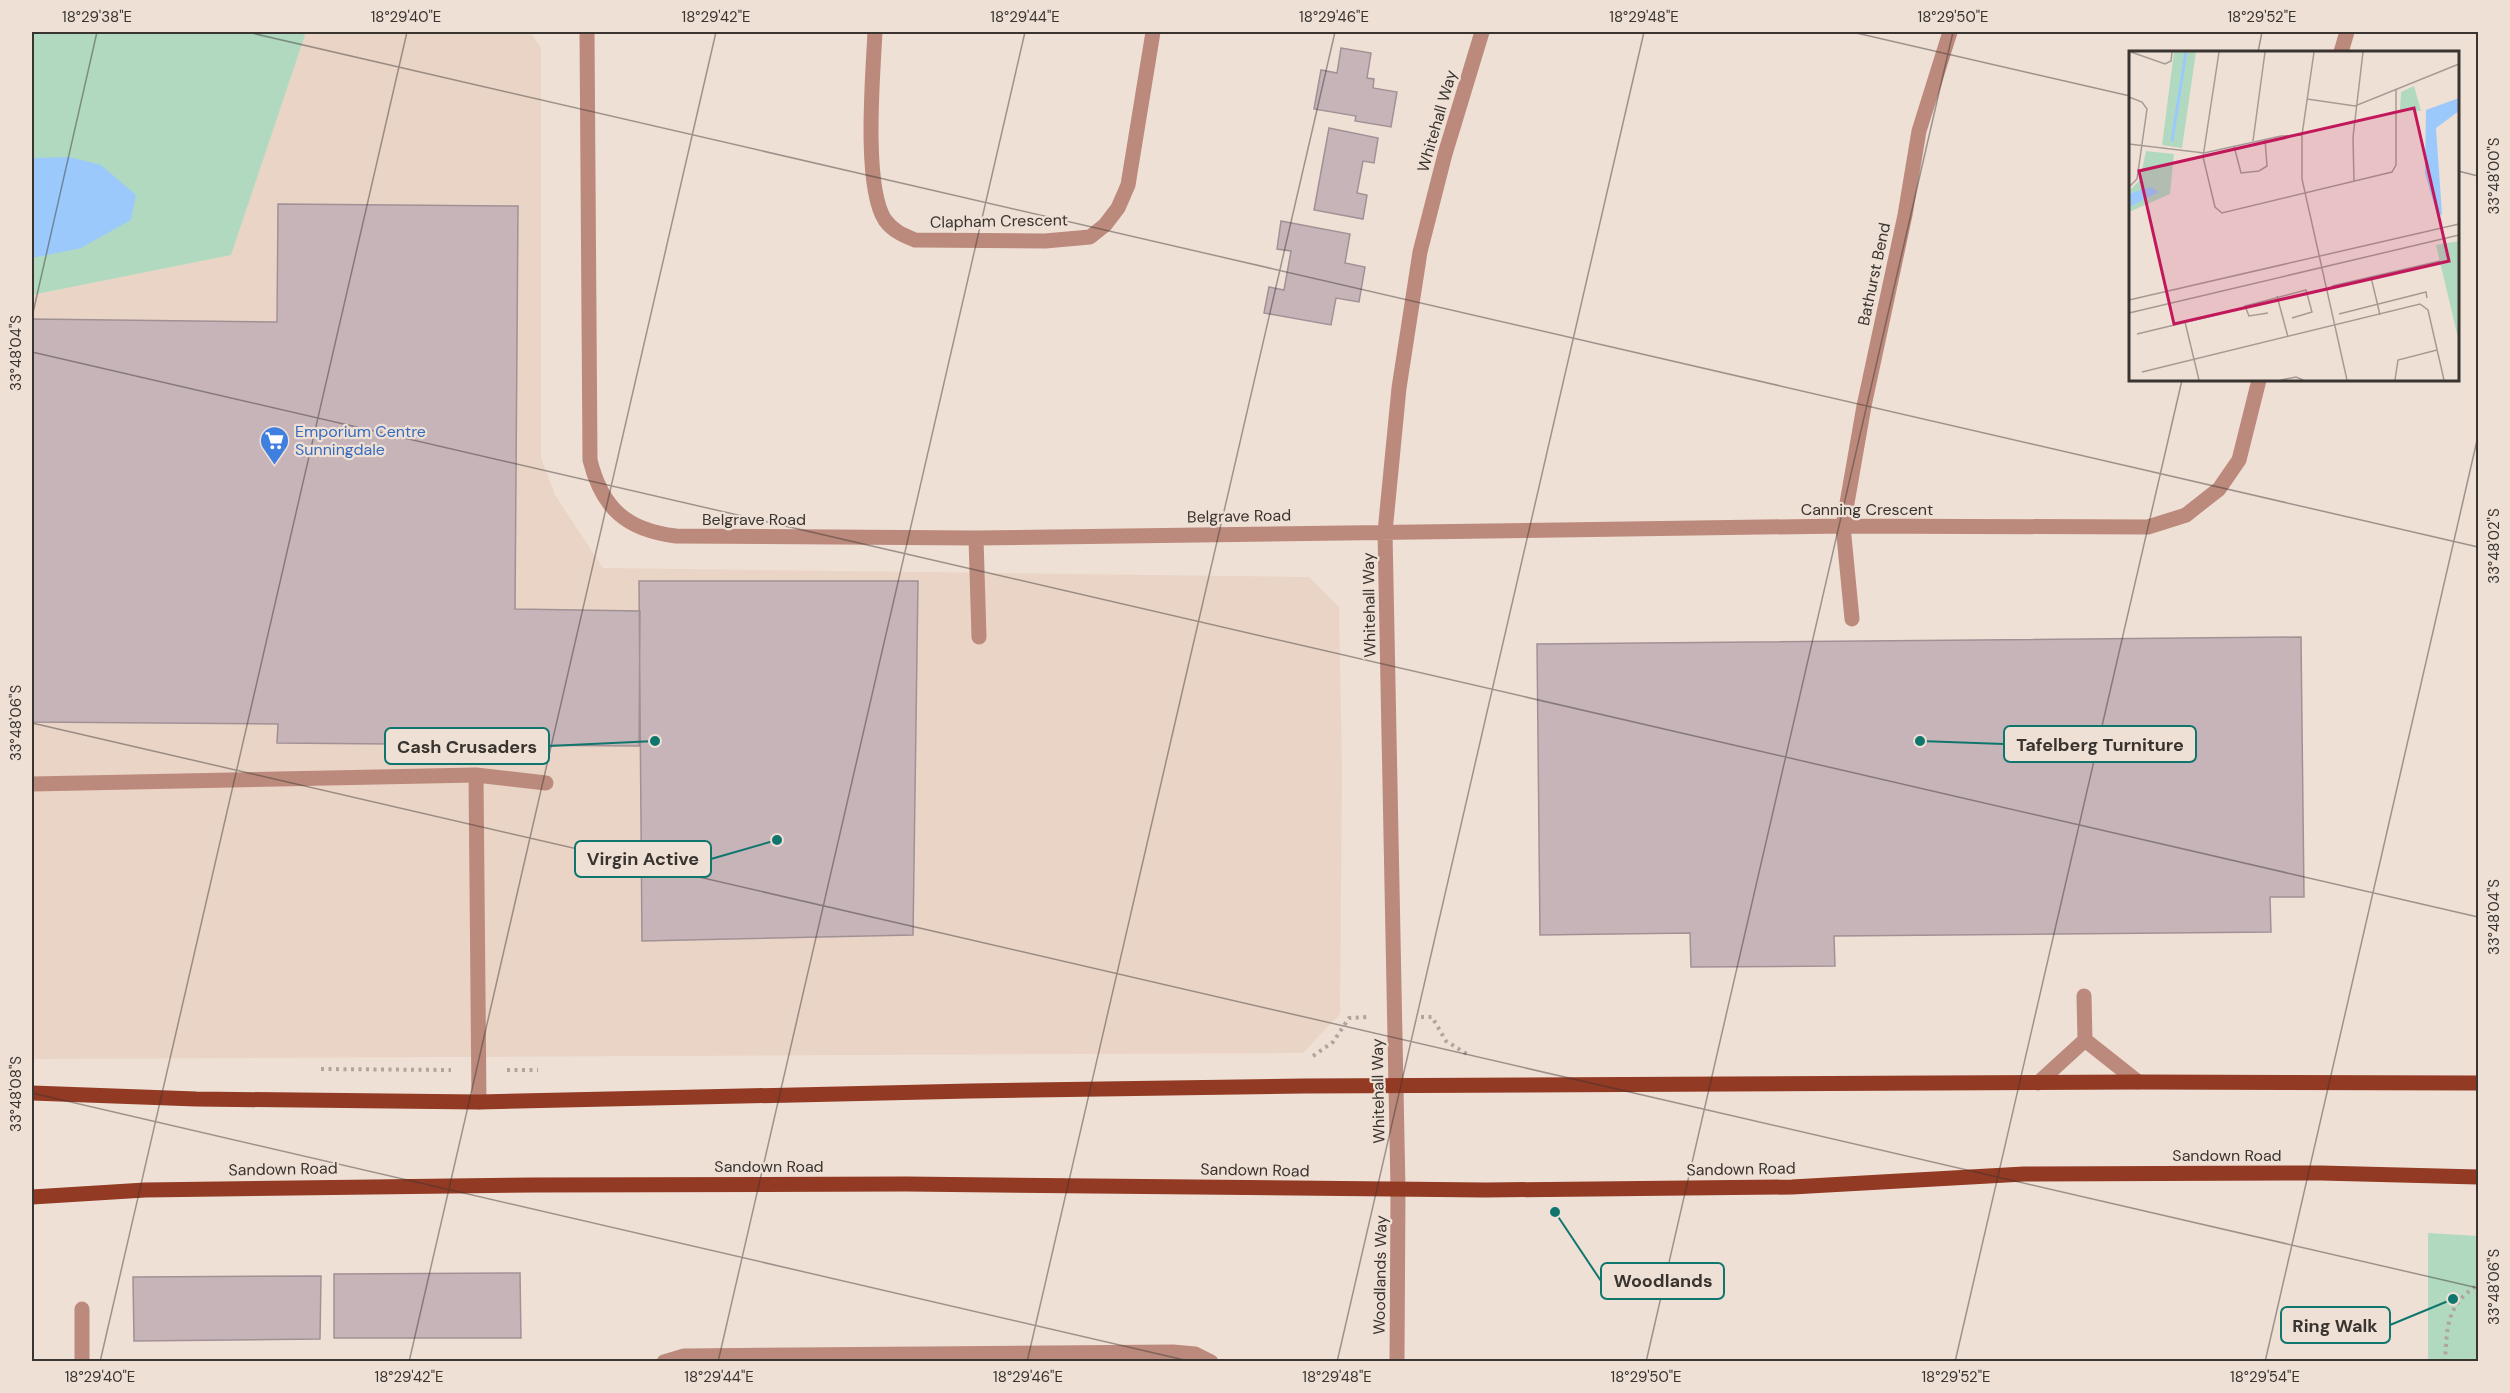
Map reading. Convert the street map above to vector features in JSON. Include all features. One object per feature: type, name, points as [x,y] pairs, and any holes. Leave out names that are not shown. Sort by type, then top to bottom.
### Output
[{"type":"main road","points":[[32,1093],[196,1099],[479,1102],[1280,1087],[2138,1082],[2478,1083]]},
{"type":"main road","name":"Sandown Road","points":[[32,1197],[144,1190],[258,1187],[686,1184],[1398,1189],[1792,1187],[2024,1174],[2321,1173],[2478,1176]]},
{"type":"street","name":"Belgrave Road","points":[[587,32],[590,460],[597,486],[616,512],[638,528],[656,534],[676,536],[976,538],[1385,532]]},
{"type":"street","name":"Clapham Crescent","points":[[875,32],[873,178],[877,203],[891,227],[898,234],[915,240],[1045,241],[1090,237],[1105,225],[1118,208],[1128,185],[1153,32]]},
{"type":"street","name":"Whitehall Way","points":[[1398,1189],[1385,532],[1399,388],[1420,252],[1445,154],[1482,32]]},
{"type":"street","name":"Bathurst Bend","points":[[1852,619],[1843,526],[1864,406],[1905,214],[1919,131],[1950,32]]},
{"type":"street","points":[[2341,51],[2347,32]]},
{"type":"street","name":"Canning Crescent","points":[[1385,532],[1843,526],[2148,527],[2186,515],[2219,489],[2239,460],[2259,381]]},
{"type":"street","points":[[976,538],[979,637]]},
{"type":"street","points":[[32,784],[476,775],[546,783]]},
{"type":"street","points":[[476,775],[479,1102]]},
{"type":"street","points":[[2038,1083],[2085,1040],[2084,996]]},
{"type":"street","points":[[2085,1040],[2138,1082]]},
{"type":"street","name":"Woodlands Way","points":[[1397,1362],[1398,1189]]},
{"type":"street","points":[[82,1310],[82,1362]]},
{"type":"street","points":[[664,1362],[684,1356],[948,1358],[1173,1352],[1195,1354],[1210,1362]]},
{"type":"path","points":[[1432,1017],[1446,1041],[1456,1049],[1478,1057]]},
{"type":"path","points":[[1308,1059],[1322,1052],[1333,1042],[1349,1018]]},
{"type":"path","points":[[392,1070],[441,1070]]},
{"type":"path","points":[[2445,1362],[2448,1318],[2463,1294],[2478,1286]]},
{"type":"shaded area","points":[[306,32],[530,32],[541,48],[541,458],[555,495],[603,568],[1309,577],[1339,607],[1342,771],[1340,1014],[1303,1053],[32,1059],[32,295],[230,255]]},
{"type":"green space","points":[[32,32],[306,32],[231,255],[32,295]]},
{"type":"green space","points":[[2428,1233],[2478,1236],[2478,1361],[2428,1361]]},
{"type":"water","points":[[69,157],[101,165],[136,195],[131,220],[81,248],[32,258],[32,158]]},
{"type":"water","points":[[2478,575],[2478,731],[2477,583]]},
{"type":"building","points":[[1341,48],[1371,53],[1367,78],[1374,79],[1373,88],[1397,92],[1391,127],[1355,121],[1356,116],[1314,109],[1321,70],[1337,73]]},
{"type":"building","points":[[1329,128],[1378,138],[1374,163],[1363,161],[1357,193],[1367,195],[1363,219],[1314,210]]},
{"type":"building","name":"Emporium Centre Sunningdale","points":[[278,204],[518,206],[515,609],[640,611],[639,746],[277,743],[278,724],[32,722],[32,319],[277,322]]},
{"type":"building","points":[[1281,221],[1350,234],[1345,263],[1365,267],[1359,302],[1336,298],[1331,325],[1264,313],[1269,287],[1284,290],[1291,251],[1277,249]]},
{"type":"building","points":[[639,581],[918,581],[913,935],[642,941]]},
{"type":"building","points":[[2301,637],[2304,897],[2270,897],[2271,932],[1834,936],[1835,966],[1691,967],[1690,933],[1540,935],[1537,644]]},
{"type":"building","points":[[520,1273],[521,1338],[334,1338],[334,1274]]},
{"type":"building","points":[[32,1274],[33,1274],[32,1341]]},
{"type":"building","points":[[321,1276],[320,1339],[134,1341],[133,1277]]},
{"type":"place","name":"Emporium Centre Sunningdale","points":[[274,466]]},
{"type":"place","name":"Cash Crusaders","points":[[655,741]]},
{"type":"place","name":"Tafelberg Turniture","points":[[1920,741]]},
{"type":"place","name":"Virgin Active","points":[[777,840]]},
{"type":"place","name":"Woodlands","points":[[1555,1212]]},
{"type":"place","name":"Ring Walk","points":[[2453,1299]]}]
